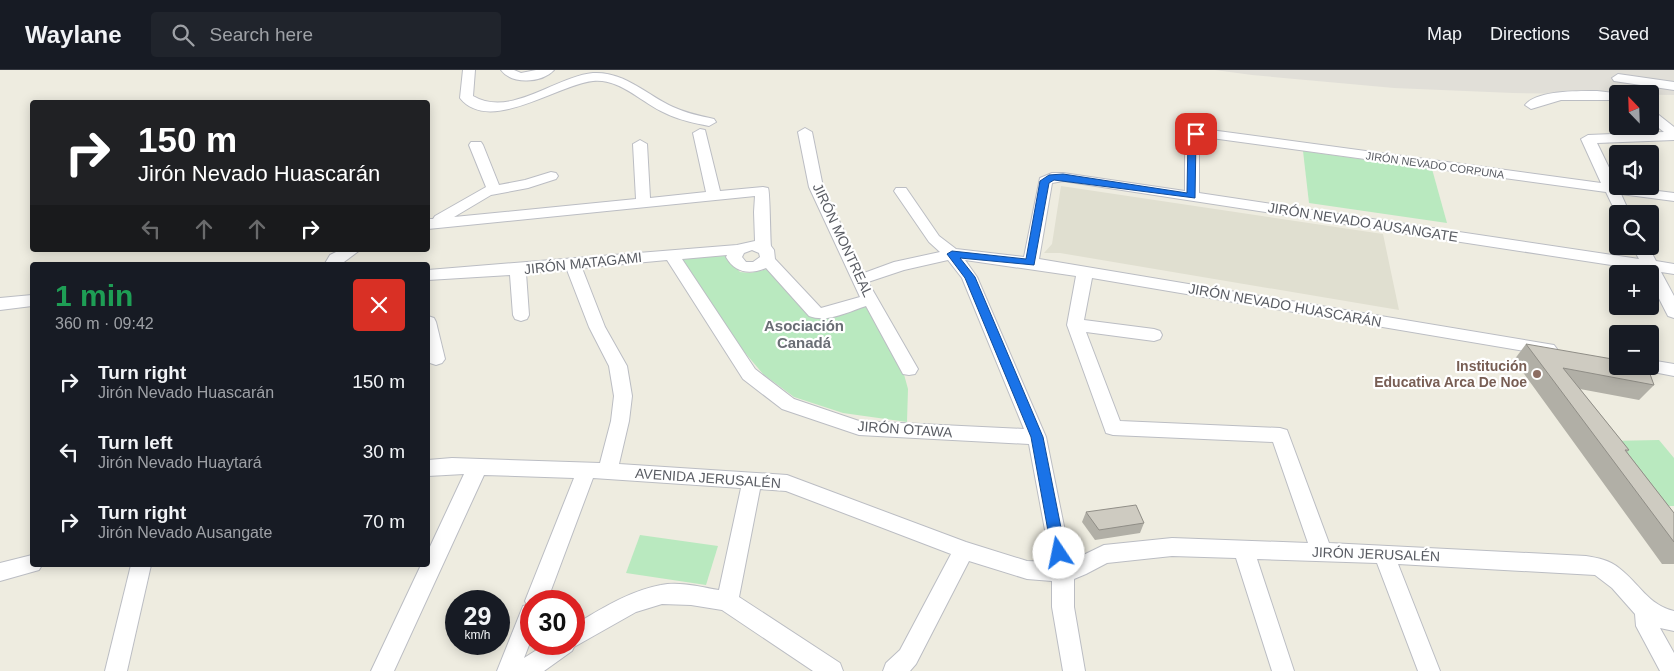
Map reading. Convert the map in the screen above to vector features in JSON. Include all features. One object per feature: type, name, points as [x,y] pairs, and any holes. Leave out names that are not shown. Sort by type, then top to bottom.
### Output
[{"type":"street","points":[[469,70],[466,98],[472,103],[507,106],[582,79],[608,77],[636,89],[666,109],[704,127],[714,196]]},
{"type":"street","points":[[507,70],[520,78],[548,70]]},
{"type":"street","points":[[1616,74],[1674,86]]},
{"type":"street","points":[[1616,74],[1624,85]]},
{"type":"street","points":[[1531,105],[1540,99],[1600,94],[1609,95]]},
{"type":"street","points":[[1659,122],[1674,135]]},
{"type":"street","name":"JIRÓN MONTREAL","points":[[805,132],[816,187],[858,280],[910,369]]},
{"type":"street","name":"JIRÓN NEVADO CORPUNA","points":[[1192,196],[1192,137],[1203,133],[1609,189]]},
{"type":"street","points":[[1609,187],[1588,142],[1589,138],[1674,135]]},
{"type":"street","points":[[640,144],[644,204]]},
{"type":"street","points":[[476,145],[494,189]]},
{"type":"street","points":[[430,223],[443,218],[494,189],[528,184],[551,176]]},
{"type":"street","name":"JIRÓN NEVADO AUSANGATE","points":[[1031,263],[1045,181],[1052,177],[1063,177],[1643,265]]},
{"type":"street","points":[[430,224],[763,191],[761,212],[765,254],[755,267],[741,266],[735,260],[734,257],[738,250],[752,245],[765,254],[815,312],[820,314],[871,300]]},
{"type":"street","points":[[901,191],[934,239],[952,254],[970,277],[1037,437],[1063,572],[1063,607],[1074,671]]},
{"type":"street","name":"JIRÓN NEVADO CORPUNA","points":[[1658,195],[1674,197]]},
{"type":"street","name":"JIRÓN MATAGAMI","points":[[430,275],[738,250]]},
{"type":"street","points":[[334,262],[335,259],[348,252]]},
{"type":"street","name":"JIRÓN OTAWA","points":[[671,254],[749,374],[788,404],[859,428],[1037,437]]},
{"type":"street","points":[[858,280],[900,266],[952,254]]},
{"type":"street","name":"JIRÓN NEVADO HUASCARÁN","points":[[952,254],[1031,263],[1568,353]]},
{"type":"street","points":[[572,263],[597,327],[618,366],[623,396],[620,421],[608,471]]},
{"type":"street","name":"JIRÓN NEVADO AUSANGATE","points":[[1659,267],[1674,269]]},
{"type":"street","points":[[518,269],[521,315]]},
{"type":"street","points":[[1085,272],[1075,325],[1113,428],[1280,435],[1322,552]]},
{"type":"street","points":[[1659,283],[1674,312]]},
{"type":"street","points":[[0,304],[30,301]]},
{"type":"street","points":[[1075,325],[1154,335]]},
{"type":"street","points":[[430,331],[436,359]]},
{"type":"street","points":[[1659,368],[1674,370]]},
{"type":"street","name":"AVENIDA JERUSALÉN","points":[[430,468],[587,470],[787,482],[964,550],[1026,570],[1063,572]]},
{"type":"street","points":[[382,671],[477,468]]},
{"type":"street","points":[[540,590],[587,470]]},
{"type":"street","points":[[727,601],[752,481]]},
{"type":"street","name":"JIRÓN JERUSALÉN","points":[[1063,572],[1079,568],[1104,554],[1172,547],[1384,554],[1586,565],[1602,568],[1619,582],[1646,611],[1666,620],[1674,621]]},
{"type":"street","points":[[894,671],[908,657],[964,550]]},
{"type":"street","points":[[1244,550],[1283,671]]},
{"type":"street","points":[[1384,554],[1429,671]]},
{"type":"street","points":[[0,572],[30,564]]},
{"type":"street","points":[[116,671],[141,567]]},
{"type":"street","points":[[585,631],[630,604],[662,594],[691,595],[727,601],[832,671]]},
{"type":"street","points":[[1646,611],[1647,626],[1672,671]]},
{"type":"street","points":[[508,671],[520,641]]},
{"type":"street","points":[[525,671],[548,655]]},
{"type":"shaded area","points":[[1215,70],[1674,70],[1674,95],[1659,95],[1659,85],[1609,85],[1609,94],[1513,93],[1394,88]]},
{"type":"shaded area","points":[[1061,186],[1383,234],[1399,310],[1060,253],[1044,253],[1052,244]]},
{"type":"green space","points":[[1303,151],[1432,169],[1447,223],[1309,203]]},
{"type":"green space","points":[[725,256],[740,272],[750,273],[768,269],[813,316],[867,304],[902,367],[908,389],[907,422],[843,413],[794,397],[763,374],[741,348],[680,258]]},
{"type":"green space","points":[[1659,440],[1674,458],[1674,506],[1658,506],[1608,441]]},
{"type":"green space","points":[[640,535],[718,546],[706,585],[626,573]]},
{"type":"building","points":[[1526,344],[1609,358],[1609,375],[1650,375],[1654,385],[1563,368],[1629,450],[1625,450],[1674,513],[1674,542]]},
{"type":"building","points":[[1136,505],[1144,523],[1099,530],[1086,512]]},
{"type":"place","name":"Institución Educativa Arca De Noe","points":[[1537,374]]},
{"type":"district","name":"Asociación Canadá","points":[[804,334]]},
{"type":"route","points":[[1059,553],[1037,437],[970,277],[952,254],[1031,263],[1045,181],[1052,177],[1192,196],[1192,137],[1196,134]]}]
